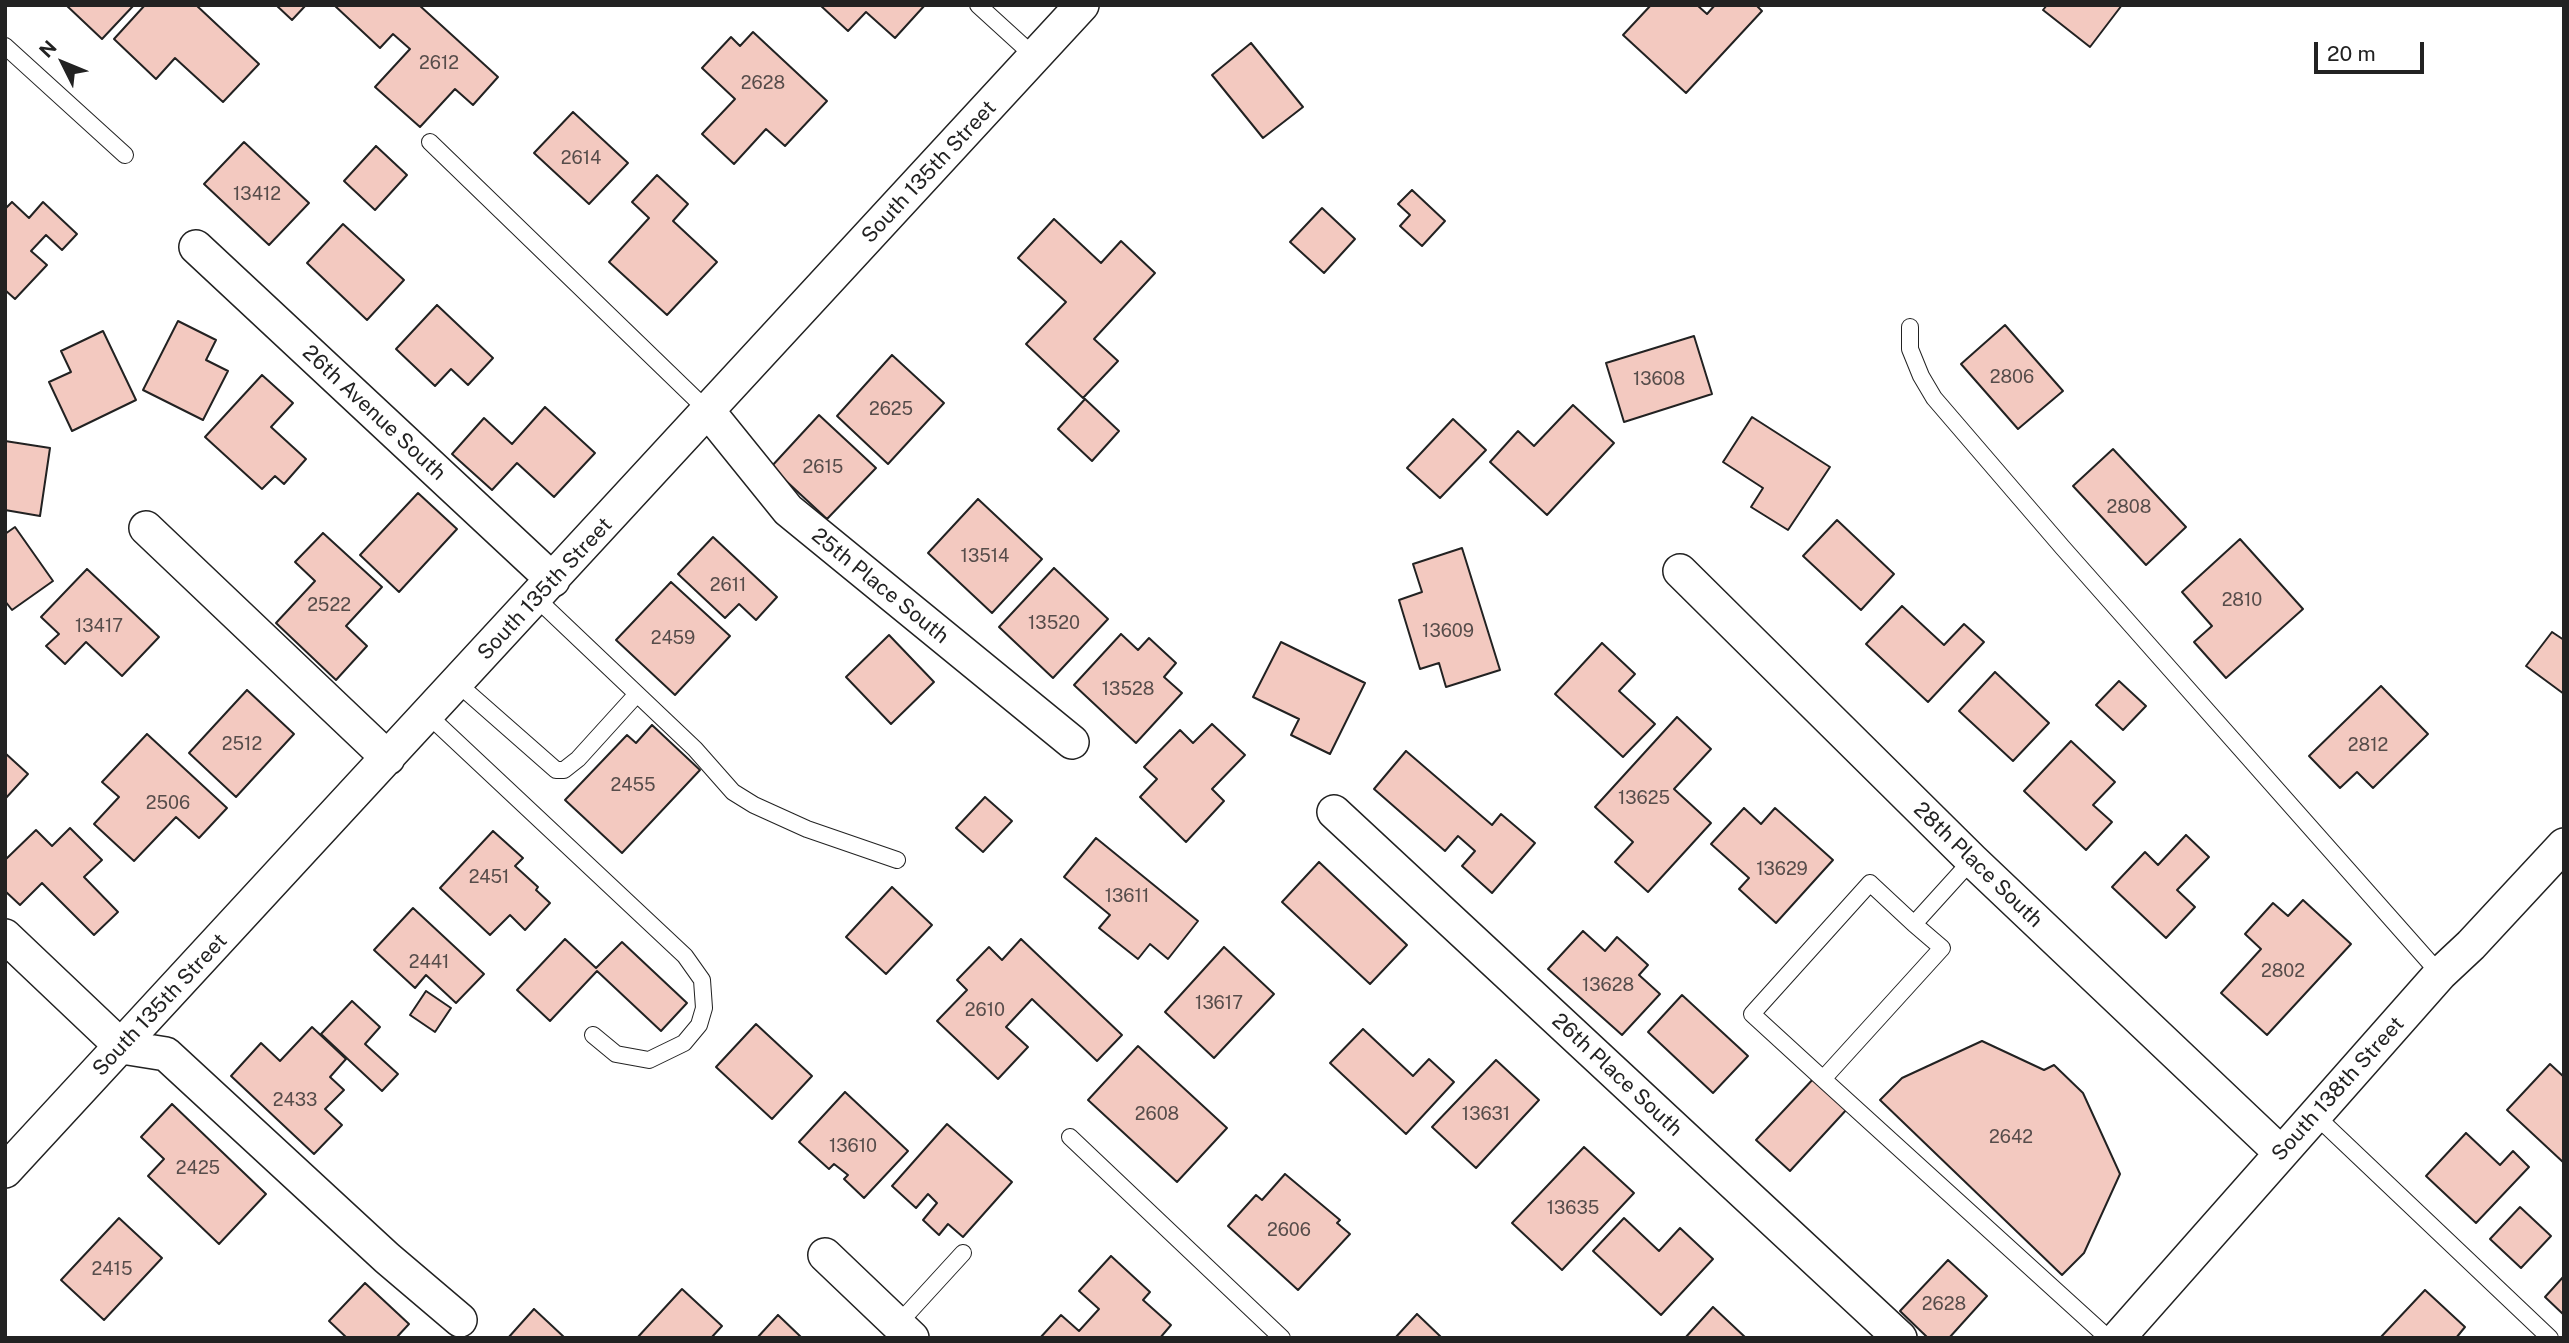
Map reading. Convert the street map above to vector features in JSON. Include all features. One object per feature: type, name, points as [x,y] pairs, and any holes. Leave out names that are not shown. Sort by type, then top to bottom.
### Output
[{"type":"street","name":"South 135th Street","points":[[5,1171],[1082,5]]},
{"type":"street","name":"26th Avenue South","points":[[196,247],[544,589]]},
{"type":"street","name":"25th Place South","points":[[708,411],[788,510],[1072,742]]},
{"type":"street","points":[[146,528],[388,758]]},
{"type":"street","name":"28th Place South","points":[[1680,571],[1972,860],[2281,1153]]},
{"type":"street","name":"26th Place South","points":[[1334,812],[1899,1338]]},
{"type":"street","name":"South 138th Street","points":[[2118,1338],[2440,974],[2471,945],[2564,845]]},
{"type":"street","points":[[5,936],[122,1047],[166,1054],[387,1258],[460,1320]]},
{"type":"street","points":[[825,1255],[905,1331]]},
{"type":"lane","points":[[978,5],[1035,57]]},
{"type":"lane","points":[[5,46],[125,155]]},
{"type":"lane","points":[[430,142],[708,411]]},
{"type":"lane","points":[[1910,327],[1910,349],[1934,398],[2440,974]]},
{"type":"lane","points":[[544,589],[637,694],[695,749],[733,792],[807,830],[897,860]]},
{"type":"lane","points":[[457,683],[556,769],[564,770],[578,760],[637,694]]},
{"type":"lane","points":[[428,715],[685,956],[702,980],[704,1008],[699,1024],[684,1043],[649,1060],[616,1054],[593,1035]]},
{"type":"lane","points":[[1914,924],[1972,860]]},
{"type":"lane","points":[[1823,1079],[1942,948],[1870,883],[1752,1014],[1823,1079],[2108,1338]]},
{"type":"lane","points":[[2315,1115],[2550,1338]]},
{"type":"lane","points":[[1070,1137],[1282,1338]]},
{"type":"lane","points":[[905,1331],[963,1253]]},
{"type":"building","points":[[66,5],[134,5],[102,39]]},
{"type":"building","points":[[145,5],[196,5],[259,64],[223,102],[175,58],[156,79],[114,39]]},
{"type":"building","points":[[276,5],[306,5],[292,20]]},
{"type":"building","points":[[334,5],[419,5],[498,77],[473,105],[455,89],[420,127],[375,87],[410,49],[393,34],[380,48]]},
{"type":"building","points":[[820,5],[925,5],[895,38],[866,12],[848,31]]},
{"type":"building","points":[[1651,5],[1697,5],[1707,14],[1715,5],[1756,5],[1762,11],[1686,93],[1623,35]]},
{"type":"building","points":[[2047,5],[2122,5],[2090,47],[2043,10]]},
{"type":"building","points":[[753,32],[827,101],[785,146],[766,129],[734,164],[702,134],[735,99],[702,68],[731,37],[740,46]]},
{"type":"building","points":[[1251,43],[1303,107],[1263,138],[1212,75]]},
{"type":"building","points":[[573,112],[628,163],[589,204],[534,153]]},
{"type":"building","points":[[244,142],[309,203],[269,245],[204,184]]},
{"type":"building","points":[[376,146],[407,175],[375,210],[344,181]]},
{"type":"building","points":[[657,175],[688,204],[673,221],[717,262],[667,315],[609,262],[649,218],[632,202]]},
{"type":"building","points":[[1412,190],[1445,221],[1422,246],[1400,226],[1410,215],[1398,204]]},
{"type":"building","points":[[12,202],[29,218],[43,202],[77,234],[62,250],[46,235],[31,251],[47,265],[15,299],[5,290],[5,209]]},
{"type":"building","points":[[1322,208],[1355,239],[1324,273],[1290,242]]},
{"type":"building","points":[[1054,219],[1101,263],[1121,241],[1155,273],[1094,339],[1118,361],[1083,398],[1026,344],[1066,302],[1018,258]]},
{"type":"building","points":[[343,224],[404,280],[367,320],[307,263]]},
{"type":"building","points":[[437,305],[493,358],[468,385],[451,369],[435,386],[396,349]]},
{"type":"building","points":[[178,321],[216,340],[206,360],[228,371],[203,420],[143,390]]},
{"type":"building","points":[[2005,325],[2063,391],[2018,429],[1961,364]]},
{"type":"building","points":[[103,331],[136,400],[72,431],[49,382],[71,372],[61,351]]},
{"type":"building","points":[[1694,336],[1712,394],[1624,422],[1606,363]]},
{"type":"building","points":[[892,355],[944,403],[888,464],[837,416]]},
{"type":"building","points":[[262,375],[293,403],[271,427],[306,459],[284,484],[275,476],[262,489],[205,437]]},
{"type":"building","points":[[1085,399],[1119,431],[1092,461],[1058,429]]},
{"type":"building","points":[[1573,405],[1614,443],[1547,515],[1490,462],[1518,431],[1534,446]]},
{"type":"building","points":[[545,407],[595,453],[554,497],[517,463],[492,490],[452,454],[484,418],[512,444]]},
{"type":"building","points":[[819,415],[876,468],[827,519],[771,467]]},
{"type":"building","points":[[1752,417],[1830,467],[1788,530],[1751,507],[1763,488],[1723,462]]},
{"type":"building","points":[[1453,419],[1486,450],[1440,498],[1407,468]]},
{"type":"building","points":[[5,441],[50,448],[40,516],[5,510]]},
{"type":"building","points":[[2113,449],[2186,527],[2146,565],[2073,486]]},
{"type":"building","points":[[418,493],[457,529],[399,592],[360,555]]},
{"type":"building","points":[[978,499],[1042,559],[992,613],[928,553]]},
{"type":"building","points":[[1837,520],[1894,574],[1861,610],[1803,556]]},
{"type":"building","points":[[15,527],[53,581],[12,610],[5,601],[5,534]]},
{"type":"building","points":[[323,533],[382,587],[346,626],[367,646],[336,680],[276,623],[315,581],[295,562]]},
{"type":"building","points":[[713,537],[777,597],[756,620],[739,604],[725,618],[678,574]]},
{"type":"building","points":[[2240,539],[2303,609],[2226,678],[2194,642],[2212,626],[2182,592]]},
{"type":"building","points":[[1462,548],[1500,670],[1446,687],[1439,663],[1420,669],[1399,600],[1422,592],[1413,564]]},
{"type":"building","points":[[1054,568],[1108,619],[1053,678],[999,627]]},
{"type":"building","points":[[87,569],[159,637],[122,676],[86,642],[65,664],[46,646],[59,634],[41,617]]},
{"type":"building","points":[[671,582],[730,636],[675,695],[616,640]]},
{"type":"building","points":[[1902,606],[1944,645],[1964,624],[1984,642],[1928,702],[1866,644]]},
{"type":"building","points":[[2552,632],[2564,640],[2564,694],[2526,666]]},
{"type":"building","points":[[1121,634],[1138,650],[1149,638],[1176,663],[1164,677],[1182,693],[1136,743],[1074,685]]},
{"type":"building","points":[[889,635],[934,682],[891,724],[846,677]]},
{"type":"building","points":[[1281,642],[1365,683],[1330,754],[1291,735],[1299,719],[1253,697]]},
{"type":"building","points":[[1602,643],[1635,674],[1619,691],[1655,724],[1623,757],[1555,694]]},
{"type":"building","points":[[1995,672],[2049,723],[2013,761],[1959,711]]},
{"type":"building","points":[[2119,681],[2146,706],[2123,730],[2096,705]]},
{"type":"building","points":[[2381,686],[2428,734],[2373,788],[2357,772],[2340,788],[2309,756]]},
{"type":"building","points":[[247,690],[294,734],[236,797],[189,753]]},
{"type":"building","points":[[1677,717],[1711,749],[1674,789],[1711,823],[1648,892],[1615,862],[1633,842],[1595,807]]},
{"type":"building","points":[[1212,724],[1245,755],[1212,789],[1224,801],[1186,842],[1140,797],[1157,779],[1144,767],[1180,730],[1193,743]]},
{"type":"building","points":[[652,725],[700,770],[622,853],[565,800],[627,735],[636,743]]},
{"type":"building","points":[[147,734],[227,808],[199,838],[176,817],[134,861],[94,824],[119,797],[102,782]]},
{"type":"building","points":[[2071,741],[2115,782],[2093,805],[2112,822],[2086,850],[2024,791]]},
{"type":"building","points":[[1406,751],[1492,825],[1501,814],[1535,843],[1492,893],[1462,866],[1475,851],[1458,836],[1445,851],[1374,789]]},
{"type":"building","points":[[5,753],[28,774],[5,799]]},
{"type":"building","points":[[985,797],[1012,821],[983,852],[956,828]]},
{"type":"building","points":[[1744,808],[1761,824],[1775,808],[1833,860],[1776,923],[1739,889],[1749,878],[1711,844]]},
{"type":"building","points":[[70,828],[102,860],[84,877],[118,912],[94,935],[42,883],[20,905],[5,891],[5,860],[36,830],[52,846]]},
{"type":"building","points":[[493,831],[523,858],[515,866],[538,887],[536,890],[550,903],[525,930],[510,915],[490,935],[440,888]]},
{"type":"building","points":[[2186,835],[2209,857],[2177,890],[2195,907],[2166,938],[2112,887],[2145,852],[2158,865]]},
{"type":"building","points":[[1096,838],[1198,921],[1168,959],[1150,944],[1138,959],[1099,928],[1110,915],[1064,877]]},
{"type":"building","points":[[1319,862],[1407,945],[1370,984],[1282,902]]},
{"type":"building","points":[[892,887],[932,925],[886,974],[846,937]]},
{"type":"building","points":[[2303,900],[2351,944],[2267,1035],[2221,993],[2261,949],[2245,934],[2273,903],[2288,916]]},
{"type":"building","points":[[413,908],[484,974],[456,1003],[426,975],[415,988],[374,950]]},
{"type":"building","points":[[1583,931],[1605,951],[1617,937],[1648,965],[1639,975],[1660,994],[1622,1035],[1548,969]]},
{"type":"building","points":[[565,939],[596,968],[622,942],[687,1003],[661,1031],[597,971],[550,1021],[517,990]]},
{"type":"building","points":[[1021,939],[1122,1035],[1097,1061],[1032,999],[1006,1027],[1028,1047],[998,1079],[937,1021],[967,990],[957,980],[989,947],[1002,960]]},
{"type":"building","points":[[1224,947],[1274,994],[1214,1058],[1165,1012]]},
{"type":"building","points":[[426,991],[451,1008],[435,1032],[410,1015]]},
{"type":"building","points":[[1682,995],[1748,1056],[1713,1093],[1648,1032]]},
{"type":"building","points":[[352,1001],[380,1027],[365,1044],[398,1074],[382,1091],[321,1034]]},
{"type":"building","points":[[756,1024],[812,1076],[772,1119],[716,1067]]},
{"type":"building","points":[[312,1027],[346,1059],[330,1077],[344,1090],[325,1109],[342,1125],[314,1154],[231,1076],[261,1043],[280,1061]]},
{"type":"building","points":[[1363,1029],[1413,1076],[1429,1059],[1454,1082],[1406,1134],[1330,1063]]},
{"type":"building","points":[[1982,1041],[2044,1070],[2054,1065],[2083,1093],[2120,1174],[2084,1253],[2062,1275],[1880,1100],[1902,1078]]},
{"type":"building","points":[[1138,1046],[1227,1128],[1177,1182],[1088,1100]]},
{"type":"building","points":[[1496,1060],[1539,1100],[1476,1168],[1432,1127]]},
{"type":"building","points":[[2550,1064],[2564,1077],[2564,1163],[2507,1110]]},
{"type":"building","points":[[1815,1077],[1848,1108],[1790,1171],[1756,1140]]},
{"type":"building","points":[[845,1092],[908,1151],[864,1198],[844,1179],[848,1175],[834,1164],[829,1169],[799,1142]]},
{"type":"building","points":[[172,1104],[266,1194],[219,1244],[148,1176],[164,1159],[141,1137]]},
{"type":"building","points":[[947,1124],[1012,1182],[963,1237],[948,1224],[939,1235],[923,1220],[937,1203],[928,1194],[916,1208],[892,1186]]},
{"type":"building","points":[[2466,1133],[2500,1165],[2513,1151],[2529,1167],[2476,1223],[2426,1176]]},
{"type":"building","points":[[1584,1147],[1634,1193],[1562,1270],[1512,1223]]},
{"type":"building","points":[[1285,1174],[1340,1220],[1337,1223],[1350,1234],[1298,1290],[1228,1226],[1256,1195],[1262,1200]]},
{"type":"building","points":[[2520,1207],[2551,1236],[2521,1268],[2490,1239]]},
{"type":"building","points":[[119,1218],[162,1258],[104,1320],[61,1280]]},
{"type":"building","points":[[1624,1218],[1659,1251],[1680,1228],[1713,1259],[1661,1315],[1593,1251]]},
{"type":"building","points":[[1111,1256],[1150,1292],[1143,1300],[1171,1325],[1160,1338],[1040,1338],[1061,1315],[1079,1331],[1099,1309],[1079,1291]]},
{"type":"building","points":[[1948,1260],[1987,1296],[1949,1338],[1928,1338],[1900,1311]]},
{"type":"building","points":[[2564,1276],[2564,1315],[2545,1297]]},
{"type":"building","points":[[365,1283],[409,1324],[396,1338],[347,1338],[329,1321]]},
{"type":"building","points":[[682,1289],[722,1326],[711,1338],[637,1338]]},
{"type":"building","points":[[2425,1290],[2465,1327],[2456,1338],[2380,1338]]},
{"type":"building","points":[[1713,1307],[1746,1338],[1685,1338]]},
{"type":"building","points":[[534,1309],[565,1338],[508,1338]]},
{"type":"building","points":[[1417,1314],[1442,1338],[1395,1338]]},
{"type":"building","points":[[778,1315],[802,1338],[757,1338]]}]
